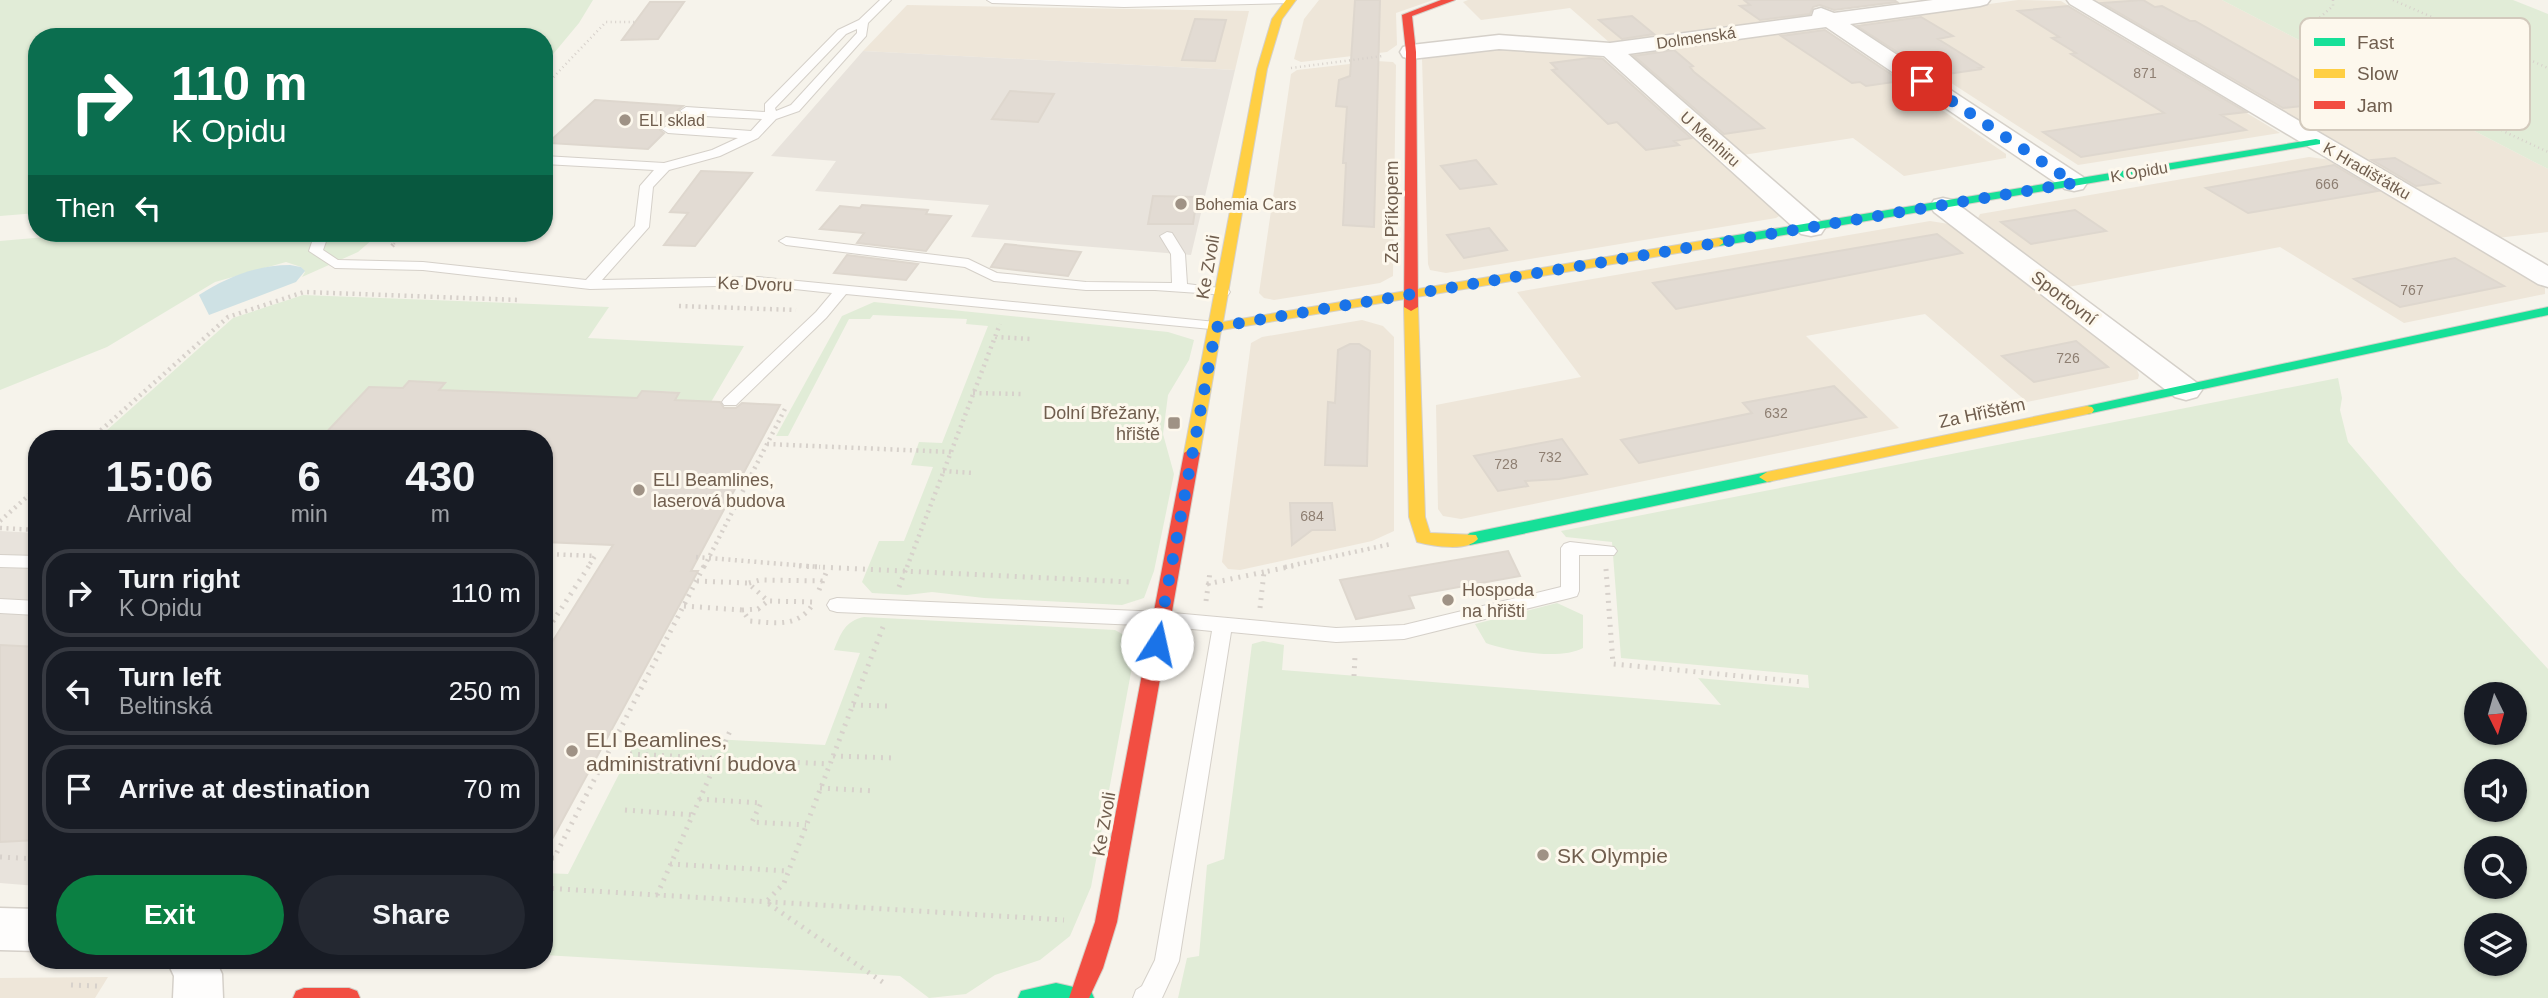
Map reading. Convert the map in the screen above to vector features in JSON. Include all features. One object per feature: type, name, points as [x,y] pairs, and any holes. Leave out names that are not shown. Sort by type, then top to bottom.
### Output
[{"type":"street","name":"Ke Zvoli","points":[[1081,997],[1106,922],[1262,69],[1277,19],[1291,0]]},
{"type":"street","name":"Za Příkopem","points":[[1423,538],[1417,517],[1411,295],[1410,52],[1407,15],[1450,0]]},
{"type":"street","points":[[1801,0],[2074,183]]},
{"type":"street","name":"Dolmenská","points":[[1410,52],[1499,42],[1610,50],[1980,0]]},
{"type":"street","name":"K Hradišťátku","points":[[2077,0],[2548,278]]},
{"type":"street","name":"U Menhiru","points":[[1610,50],[1811,228]]},
{"type":"street","name":"K Opidu","points":[[1216,327],[2316,142]]},
{"type":"street","name":"Sportovní","points":[[1943,206],[2186,390]]},
{"type":"street","name":"Za Hřištěm","points":[[1423,538],[1459,541],[2186,390],[2548,311]]},
{"type":"street","points":[[0,929],[28,930]]},
{"type":"street","points":[[195,969],[198,974],[198,998]]},
{"type":"street","points":[[1029,998],[1056,993],[1081,997]]},
{"type":"street","points":[[304,998],[349,998]]},
{"type":"lane","points":[[772,116],[769,107],[842,32],[863,22],[886,0]]},
{"type":"lane","points":[[992,0],[1124,4],[1291,0]]},
{"type":"lane","points":[[686,111],[772,116],[794,108],[862,34],[863,22]]},
{"type":"lane","points":[[553,161],[664,167],[716,153],[754,135],[772,116]]},
{"type":"lane","points":[[668,129],[754,135]]},
{"type":"lane","points":[[590,285],[642,227],[647,186],[664,167]]},
{"type":"lane","points":[[1167,236],[1178,254],[1180,289]]},
{"type":"lane","points":[[786,241],[968,263],[994,277],[1086,286],[1223,292]]},
{"type":"lane","name":"Ke Dvoru","points":[[319,242],[316,251],[335,264],[424,265],[590,285],[758,281],[1216,327]]},
{"type":"lane","points":[[730,402],[824,311],[842,290]]},
{"type":"lane","points":[[837,605],[1162,619],[1336,635],[1404,632],[1570,591],[1570,548],[1606,550]]},
{"type":"lane","points":[[0,561],[28,562]]},
{"type":"lane","points":[[0,606],[28,608]]},
{"type":"lane","points":[[1148,996],[1167,961],[1223,624]]},
{"type":"path","points":[[2319,18],[2333,6],[2333,0]]},
{"type":"path","points":[[2393,0],[2434,18]]},
{"type":"path","points":[[553,78],[606,22],[635,22]]},
{"type":"path","points":[[1262,69],[1410,52]]},
{"type":"path","points":[[2530,60],[2548,68]]},
{"type":"path","points":[[2502,130],[2548,152]]},
{"type":"path","points":[[101,430],[228,317],[304,292],[525,300]]},
{"type":"path","points":[[675,305],[824,311]]},
{"type":"path","points":[[991,322],[1000,322]]},
{"type":"path","points":[[995,337],[1030,339]]},
{"type":"path","points":[[973,393],[1023,394]]},
{"type":"path","points":[[553,858],[787,405]]},
{"type":"path","points":[[767,444],[951,452]]},
{"type":"path","points":[[943,471],[972,473]]},
{"type":"path","points":[[0,521],[28,496]]},
{"type":"path","points":[[0,528],[28,530]]},
{"type":"path","points":[[696,557],[828,568],[1208,584],[1423,538]]},
{"type":"path","points":[[1606,550],[1613,664],[1803,682]]},
{"type":"path","points":[[553,554],[595,556],[553,621]]},
{"type":"path","points":[[742,610],[750,621],[797,622],[807,617],[828,568]]},
{"type":"path","points":[[1258,627],[1264,572]]},
{"type":"path","points":[[697,581],[823,581]]},
{"type":"path","points":[[748,583],[768,601],[814,603]]},
{"type":"path","points":[[684,606],[758,610],[768,601]]},
{"type":"path","points":[[853,705],[889,706]]},
{"type":"path","points":[[657,895],[730,731]]},
{"type":"path","points":[[630,754],[830,764]]},
{"type":"path","points":[[833,756],[894,758]]},
{"type":"path","points":[[820,788],[875,791]]},
{"type":"path","points":[[699,799],[761,803],[752,822],[806,825]]},
{"type":"path","points":[[625,810],[693,815]]},
{"type":"path","points":[[0,858],[28,859]]},
{"type":"path","points":[[670,864],[788,871]]},
{"type":"path","points":[[553,889],[1072,920]]},
{"type":"path","points":[[766,902],[884,984]]},
{"type":"path","points":[[71,985],[97,986]]},
{"type":"shaded area","points":[[1319,0],[1433,0],[1396,13],[1397,45],[1387,52],[1301,62],[1294,59],[1304,19]]},
{"type":"shaded area","points":[[1781,0],[1802,15],[1797,19],[1610,43],[1570,8],[1481,20],[1463,2]]},
{"type":"shaded area","points":[[2018,0],[2061,1],[2280,133],[2078,165],[1860,24]]},
{"type":"shaded area","points":[[2088,0],[2222,0],[2300,40],[2300,123]]},
{"type":"shaded area","points":[[907,5],[1249,11],[1235,70],[863,51]]},
{"type":"shaded area","points":[[1824,29],[2006,154],[2006,158],[1904,176],[1853,138],[1743,155],[1628,55],[1633,52]]},
{"type":"shaded area","points":[[1482,48],[1592,53],[1600,56],[1781,215],[1776,218],[1446,273],[1430,270],[1422,58]]},
{"type":"shaded area","points":[[863,51],[1235,70],[1191,255],[971,237],[989,205],[815,191],[836,161],[771,156]]},
{"type":"shaded area","points":[[1376,61],[1393,62],[1396,65],[1393,276],[1380,283],[1274,300],[1264,298],[1259,293],[1291,74],[1297,70]]},
{"type":"shaded area","points":[[2311,130],[2473,130],[2548,169],[2548,232],[2497,238]]},
{"type":"shaded area","points":[[2309,157],[2331,160],[2545,288],[2545,294],[2404,323],[2280,247],[2068,287],[1978,218],[1980,214]]},
{"type":"shaded area","points":[[1930,221],[1949,224],[2136,367],[2138,379],[2027,402],[1925,314],[1806,336],[1899,428],[1461,519],[1443,516],[1438,509],[1436,405],[1581,377],[1517,292]]},
{"type":"shaded area","points":[[290,265],[301,267],[305,271],[296,282],[209,315],[199,295],[243,273]]},
{"type":"shaded area","points":[[1362,320],[1383,326],[1394,337],[1394,531],[1372,541],[1240,570],[1228,569],[1222,562],[1251,343],[1262,337]]},
{"type":"shaded area","points":[[0,531],[28,533],[28,885],[0,883]]},
{"type":"shaded area","points":[[108,977],[95,998],[0,998],[0,978]]},
{"type":"green space","points":[[0,0],[593,0],[579,23],[553,54],[553,28],[28,28],[28,214],[0,216]]},
{"type":"green space","points":[[2222,0],[2513,0],[2548,14],[2548,169],[2473,130],[2530,130],[2530,18],[2300,18],[2300,40]]},
{"type":"green space","points":[[28,239],[28,242],[370,242],[358,252],[302,277],[305,272],[301,267],[286,262],[215,282],[107,347],[0,390],[0,241]]},
{"type":"green space","points":[[303,295],[609,307],[588,338],[744,346],[711,402],[675,400],[679,392],[642,391],[637,398],[439,390],[445,383],[409,381],[403,388],[369,387],[328,430],[107,430],[233,318]]},
{"type":"green space","points":[[874,302],[1168,332],[1194,340],[1189,360],[1168,395],[1163,434],[1174,474],[1154,571],[1144,598],[1122,605],[984,598],[932,592],[907,595],[872,593],[862,582],[879,541],[904,541],[933,467],[911,465],[919,442],[942,443],[988,326],[966,324],[967,319],[873,315],[870,319],[849,319],[788,436],[776,436],[842,316]]},
{"type":"green space","points":[[2338,378],[2342,398],[2340,410],[2348,442],[2458,571],[2548,669],[2548,998],[1178,998],[1187,958],[1199,956],[1207,865],[1224,859],[1252,644],[1263,641],[1284,645],[1282,670],[1721,705],[1698,678],[1809,688],[1808,675],[1621,658],[1612,542],[1566,537],[1561,531]]},
{"type":"green space","points":[[1557,603],[1583,615],[1583,648],[1562,654],[1509,649],[1486,643],[1475,624]]},
{"type":"green space","points":[[864,617],[1115,630],[1131,639],[1135,651],[1091,887],[1070,936],[1040,960],[995,975],[966,994],[929,998],[900,976],[553,956],[553,873],[568,874],[639,735],[825,745],[860,653],[834,650],[848,625]]},
{"type":"building","points":[[1355,0],[1380,0],[1374,227],[1343,225],[1346,163],[1343,163],[1347,107],[1336,106],[1339,80],[1350,76]]},
{"type":"building","points":[[1744,0],[1897,2],[1834,10],[1820,5],[1813,7],[1810,14],[1760,20],[1740,6],[1750,5]]},
{"type":"building","points":[[2143,0],[2195,21],[2300,81],[2300,106],[2283,108],[2102,3]]},
{"type":"building","points":[[650,2],[684,2],[658,39],[622,40]]},
{"type":"building","points":[[2068,6],[2246,112],[2221,115],[2246,130],[2081,157],[2043,132],[2164,113],[2071,54],[2076,53],[2052,38],[2059,37],[2018,11]]},
{"type":"building","points":[[1632,16],[1654,34],[1622,39],[1599,20]]},
{"type":"building","points":[[1921,17],[1953,36],[1938,39],[1983,67],[1979,68],[1982,69],[1934,76],[1857,26]]},
{"type":"building","points":[[1195,19],[1226,20],[1215,61],[1182,60]]},
{"type":"building","points":[[1825,30],[1901,81],[1866,86],[1860,82],[1852,83],[1781,36]]},
{"type":"building","points":[[1674,50],[1693,66],[1690,67],[1694,72],[1764,128],[1724,134],[1634,56]]},
{"type":"building","points":[[1603,59],[1691,138],[1674,141],[1679,145],[1646,150],[1617,122],[1608,124],[1552,70],[1557,69],[1551,63]]},
{"type":"building","points":[[1010,91],[1054,94],[1038,122],[992,119]]},
{"type":"building","name":"ELI sklad","points":[[595,100],[683,106],[678,110],[681,115],[674,123],[661,127],[660,130],[664,133],[648,149],[553,143],[553,138]]},
{"type":"building","points":[[2395,158],[2439,183],[2416,186],[2372,160]]},
{"type":"building","points":[[1476,160],[1496,184],[1460,189],[1441,166]]},
{"type":"building","points":[[2334,165],[2378,191],[2248,213],[2206,188]]},
{"type":"building","points":[[701,171],[752,173],[695,246],[664,245],[688,213],[670,212]]},
{"type":"building","points":[[1153,196],[1197,197],[1193,224],[1148,224]]},
{"type":"building","points":[[862,205],[928,210],[926,214],[951,216],[926,251],[857,243],[864,233],[820,229],[840,206],[860,208]]},
{"type":"building","points":[[2075,210],[2106,231],[2031,244],[2001,222]]},
{"type":"building","points":[[1489,228],[1507,250],[1464,258],[1447,235]]},
{"type":"building","points":[[1937,234],[1962,253],[1676,309],[1653,283]]},
{"type":"building","points":[[1005,244],[1081,252],[1068,276],[991,267]]},
{"type":"building","points":[[847,255],[918,264],[906,280],[834,273]]},
{"type":"building","points":[[2455,258],[2504,286],[2400,307],[2354,279]]},
{"type":"building","points":[[2076,341],[2108,367],[2034,382],[2002,356]]},
{"type":"building","points":[[1350,344],[1359,344],[1370,351],[1367,466],[1325,465],[1328,402],[1335,403],[1338,350]]},
{"type":"building","name":"ELI Beamlines, laserová budova","points":[[409,381],[445,383],[439,390],[637,398],[642,391],[679,393],[675,400],[720,402],[724,408],[736,408],[742,403],[780,405],[691,571],[698,571],[553,837],[553,641],[613,545],[553,542],[553,430],[328,430],[369,387],[403,388]]},
{"type":"building","points":[[1834,386],[1866,417],[1639,463],[1621,440],[1752,413],[1743,403]]},
{"type":"building","points":[[1562,439],[1587,474],[1525,481],[1528,486],[1498,491],[1474,456]]},
{"type":"building","points":[[1290,503],[1332,503],[1335,530],[1312,530],[1292,545]]},
{"type":"building","points":[[1508,551],[1520,576],[1409,596],[1414,608],[1356,619],[1340,580]]},
{"type":"building","points":[[0,645],[28,647],[28,840],[0,842]]},
{"type":"traffic: fast","points":[[1719,242],[2316,142]]},
{"type":"traffic: fast","points":[[2087,410],[2548,311]]},
{"type":"traffic: fast","points":[[1470,539],[1767,477]]},
{"type":"traffic: fast","points":[[1029,998],[1056,993],[1083,998]]},
{"type":"traffic: slow","points":[[1192,453],[1262,69],[1277,19],[1291,0]]},
{"type":"traffic: slow","points":[[1216,327],[1719,242]]},
{"type":"traffic: slow","points":[[1411,307],[1417,517],[1423,538],[1459,541],[1470,539]]},
{"type":"traffic: slow","points":[[1767,477],[2087,410]]},
{"type":"traffic: jam","points":[[1411,307],[1411,52],[1407,15],[1450,0]]},
{"type":"traffic: jam","points":[[1079,996],[1092,968],[1106,922],[1192,453]]},
{"type":"traffic: jam","points":[[304,998],[349,998]]},
{"type":"place","name":"ELI sklad","points":[[625,120]]},
{"type":"place","name":"Bohemia Cars","points":[[1181,204]]},
{"type":"place","name":"Dolní Břežany, hřiště","points":[[1174,423]]},
{"type":"place","name":"ELI Beamlines, laserová budova","points":[[639,490]]},
{"type":"place","name":"Hospoda na hřišti","points":[[1448,600]]},
{"type":"place","name":"ELI Beamlines, administrativní budova","points":[[572,751]]},
{"type":"place","name":"SK Olympie","points":[[1543,855]]},
{"type":"route","points":[[1157,644],[1216,327],[2074,183],[1922,81]]}]
